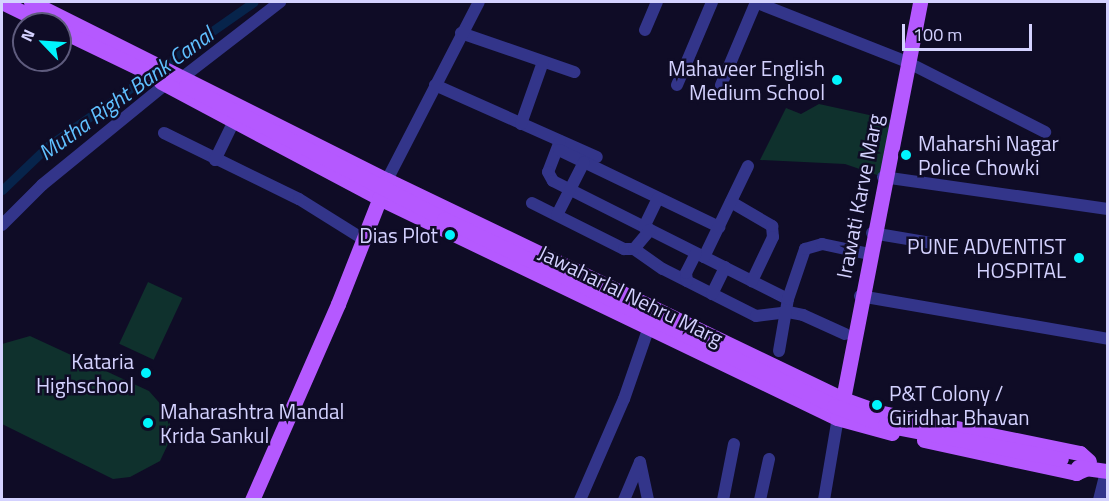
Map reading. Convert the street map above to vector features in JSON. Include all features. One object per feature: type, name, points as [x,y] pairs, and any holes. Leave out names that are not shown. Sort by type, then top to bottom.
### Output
[{"type":"main road","points":[[2,2],[22,12]]},
{"type":"main road","points":[[31,2],[128,57],[433,213],[834,406],[885,425],[1088,465]]},
{"type":"main road","name":"Irawati Karve Marg","points":[[843,399],[868,254],[920,2]]},
{"type":"main road","points":[[72,35],[128,57]]},
{"type":"main road","name":"Jawaharlal Nehru Marg","points":[[173,80],[234,121],[379,198],[837,418],[1076,473],[1088,465]]},
{"type":"main road","name":"Jawaharlal Nehru Marg","points":[[173,80],[843,399],[890,414],[1080,453],[1088,465],[1107,469]]},
{"type":"main road","points":[[252,500],[387,180]]},
{"type":"street","points":[[2,225],[42,184],[173,80],[280,2]]},
{"type":"street","points":[[387,180],[479,2]]},
{"type":"street","points":[[645,30],[657,2]]},
{"type":"street","points":[[677,84],[712,2]]},
{"type":"street","points":[[721,86],[756,2],[907,62],[1045,132]]},
{"type":"street","points":[[461,33],[574,72]]},
{"type":"street","points":[[521,124],[543,62]]},
{"type":"street","points":[[435,85],[521,124],[584,162],[719,227]]},
{"type":"street","points":[[215,160],[234,121]]},
{"type":"street","points":[[164,133],[298,199],[363,239]]},
{"type":"street","points":[[560,146],[597,158]]},
{"type":"street","points":[[560,146],[549,177],[788,299]]},
{"type":"street","points":[[557,215],[584,162]]},
{"type":"street","points":[[687,281],[686,273],[719,227],[748,166]]},
{"type":"street","points":[[883,177],[1107,209]]},
{"type":"street","points":[[634,249],[647,228],[658,198]]},
{"type":"street","points":[[731,202],[772,226],[773,237],[752,280]]},
{"type":"street","points":[[532,203],[624,249],[634,249],[687,281],[756,316],[788,312],[845,334]]},
{"type":"street","points":[[873,233],[944,245]]},
{"type":"street","points":[[779,351],[788,312],[788,299],[801,255],[812,245],[868,254]]},
{"type":"street","points":[[712,294],[726,267]]},
{"type":"street","points":[[860,296],[1107,339]]},
{"type":"street","points":[[580,500],[624,399],[649,327]]},
{"type":"street","points":[[824,500],[837,418],[843,399]]},
{"type":"street","points":[[723,500],[734,444]]},
{"type":"street","points":[[760,500],[769,459]]},
{"type":"street","points":[[624,500],[638,460],[648,500]]},
{"type":"street","points":[[1100,500],[1107,469]]},
{"type":"green space","points":[[819,104],[892,120],[880,176],[845,164],[760,160],[786,108],[801,114]]},
{"type":"green space","points":[[148,282],[182,298],[154,360],[119,344]]},
{"type":"green space","points":[[30,336],[149,391],[164,408],[170,424],[169,442],[160,461],[130,477],[113,479],[2,424],[2,344]]},
{"type":"waterway","name":"Mutha Right Bank Canal","points":[[2,190],[48,146],[254,2]]},
{"type":"place","name":"Mahaveer English Medium School","points":[[837,80]]},
{"type":"place","name":"Maharshi Nagar Police Chowki","points":[[906,155]]},
{"type":"place","name":"Dias Plot","points":[[450,235]]},
{"type":"place","name":"PUNE ADVENTIST HOSPITAL","points":[[1079,258]]},
{"type":"place","name":"Kataria Highschool","points":[[146,373]]},
{"type":"place","name":"P&T Colony / Giridhar Bhavan","points":[[877,405]]},
{"type":"place","name":"Maharashtra Mandal Krida Sankul","points":[[148,423]]}]
